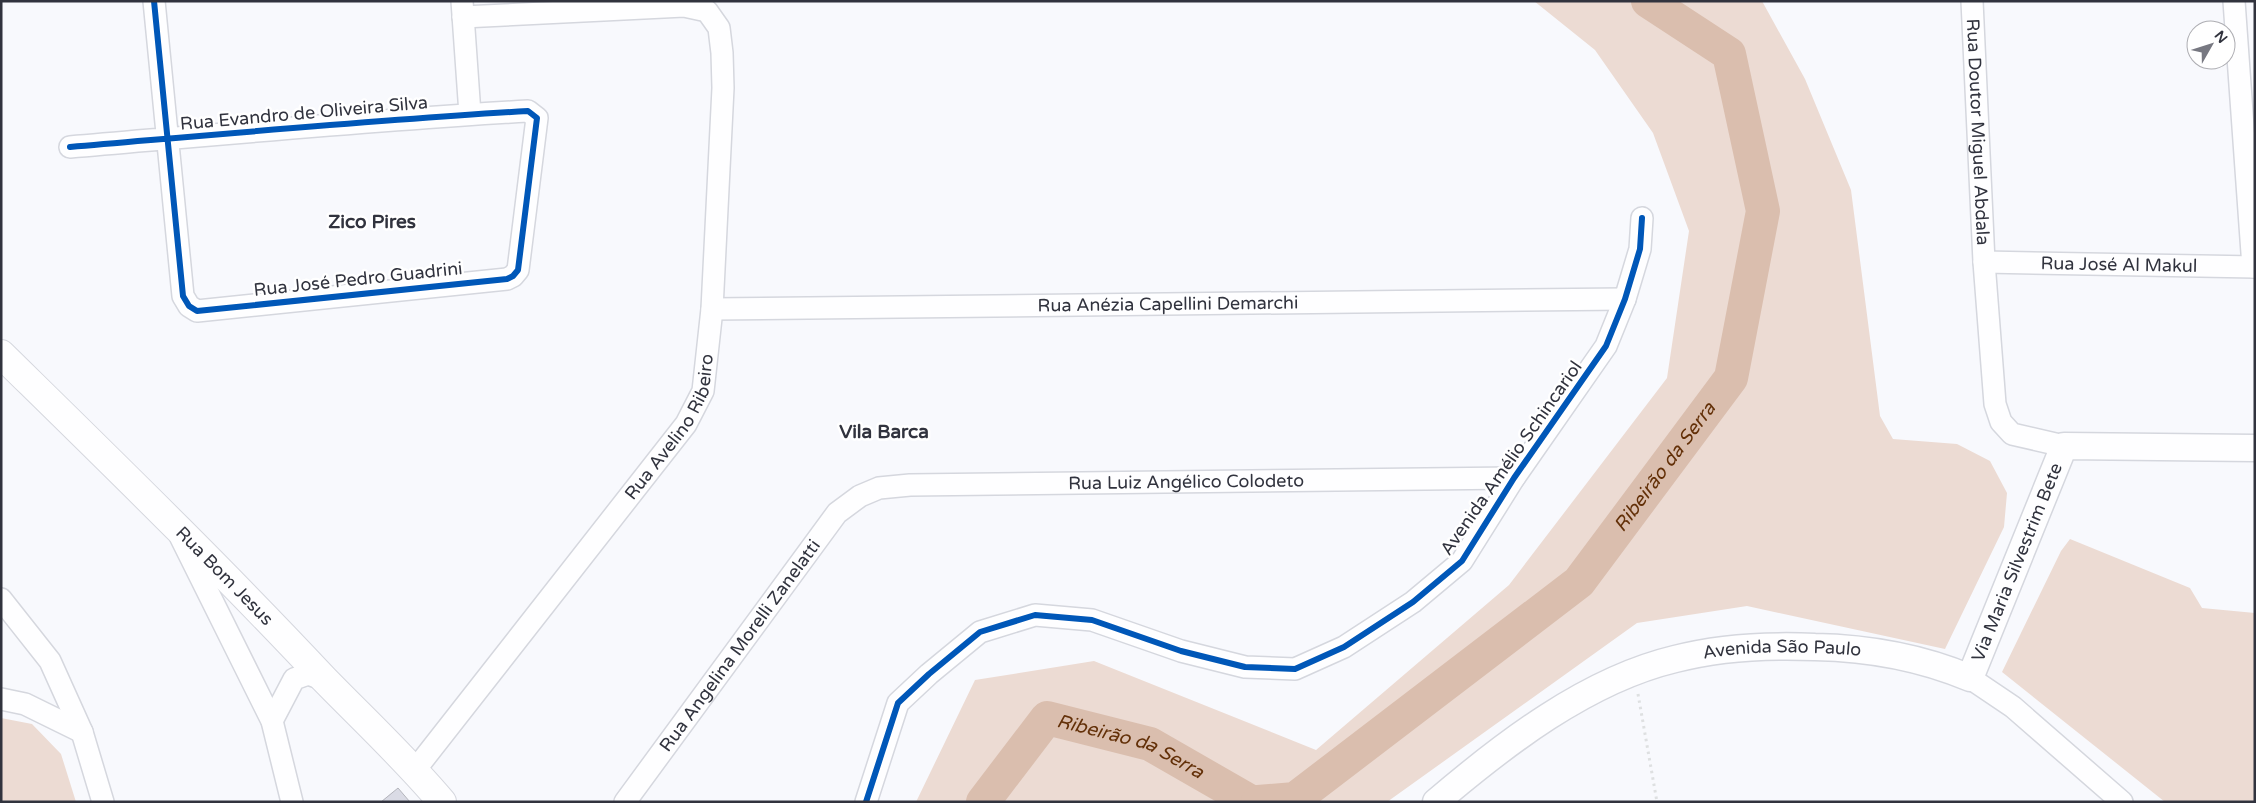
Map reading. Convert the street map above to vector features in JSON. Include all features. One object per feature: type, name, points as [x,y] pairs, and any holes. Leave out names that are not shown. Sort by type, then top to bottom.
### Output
[{"type":"main road","name":"Rua Bom Jesus","points":[[1,354],[173,521],[415,770],[442,802]]},
{"type":"street","points":[[154,1],[169,139]]},
{"type":"street","name":"Rua Doutor Miguel Abdala","points":[[1972,1],[1984,262],[1995,404],[2001,422],[2012,434],[2064,446]]},
{"type":"street","points":[[2234,1],[2254,267]]},
{"type":"street","name":"Rua Avelino Ribeiro","points":[[415,770],[686,424],[703,390],[712,309],[723,79],[719,28],[708,11],[684,6],[462,9]]},
{"type":"street","points":[[462,9],[470,114]]},
{"type":"street","name":"Rua Evandro de Oliveira Silva","points":[[70,147],[470,114],[528,111],[537,118],[518,270]]},
{"type":"street","name":"Rua José Pedro Guadrini","points":[[169,139],[183,296],[189,306],[197,311],[506,279],[513,276],[518,270]]},
{"type":"street","name":"Avenida Amélio Schincariol","points":[[866,802],[898,703],[980,632],[1035,615],[1092,620],[1180,651],[1246,667],[1295,669],[1344,647],[1413,602],[1462,561],[1514,478],[1606,346],[1625,299],[1640,249],[1642,218]]},
{"type":"street","name":"Rua José Al Makul","points":[[1984,262],[2254,267]]},
{"type":"street","name":"Rua Anézia Capellini Demarchi","points":[[712,309],[1625,299]]},
{"type":"street","points":[[2064,446],[2255,448]]},
{"type":"street","name":"Via Maria Silvestrim Bete","points":[[1970,678],[2064,446]]},
{"type":"street","name":"Rua Luiz Angélico Colodeto","points":[[860,496],[879,488],[910,485],[1514,478]]},
{"type":"street","name":"Rua Angelina Morelli Zanelatti","points":[[625,802],[836,513],[860,496]]},
{"type":"street","points":[[173,521],[272,721],[292,802]]},
{"type":"street","points":[[1,599],[50,661],[82,732],[102,802]]},
{"type":"street","name":"Avenida São Paulo","points":[[1436,802],[1479,765],[1552,716],[1599,688],[1674,659],[1743,647],[1787,646],[1849,648],[1884,652],[1949,669],[1970,678],[2013,707],[2122,802]]},
{"type":"street","points":[[272,721],[294,680],[308,674],[326,680]]},
{"type":"street","points":[[1,699],[25,704],[82,732]]},
{"type":"path","points":[[1634,673],[1657,802]]},
{"type":"shaded area","points":[[1534,1],[1762,1],[1805,79],[1851,190],[1880,416],[1893,439],[1957,444],[1990,461],[2007,493],[2004,527],[1945,649],[1747,606],[1637,623],[1387,802],[916,802],[975,680],[1094,661],[1316,750],[1509,585],[1667,378],[1689,231],[1653,133],[1595,50]]},
{"type":"shaded area","points":[[2070,539],[2190,588],[2202,608],[2255,613],[2255,802],[2165,802],[2002,672],[2061,551]]},
{"type":"shaded area","points":[[1,718],[32,724],[61,754],[76,802],[1,802]]},
{"type":"building","points":[[398,788],[410,802],[381,802]]},
{"type":"waterway","name":"Ribeirão da Serra","points":[[1258,802],[1295,799],[1579,582],[1731,378],[1763,211],[1729,54],[1648,1]]},
{"type":"waterway","name":"Ribeirão da Serra","points":[[983,802],[1047,718],[1150,744],[1251,802]]},
{"type":"cycle path","points":[[70,147],[127,142],[185,137],[242,132],[356,123],[528,111],[537,118],[518,270],[507,279],[197,311],[189,306],[183,296],[154,1]]},
{"type":"cycle path","points":[[866,802],[898,703],[929,674],[980,632],[1035,615],[1092,620],[1181,651],[1245,667],[1295,669],[1344,647],[1413,602],[1462,561],[1514,478],[1606,346],[1625,299],[1640,249],[1642,218]]},
{"type":"district","name":"Zico Pires","points":[[372,222]]},
{"type":"district","name":"Vila Barca","points":[[884,432]]}]
